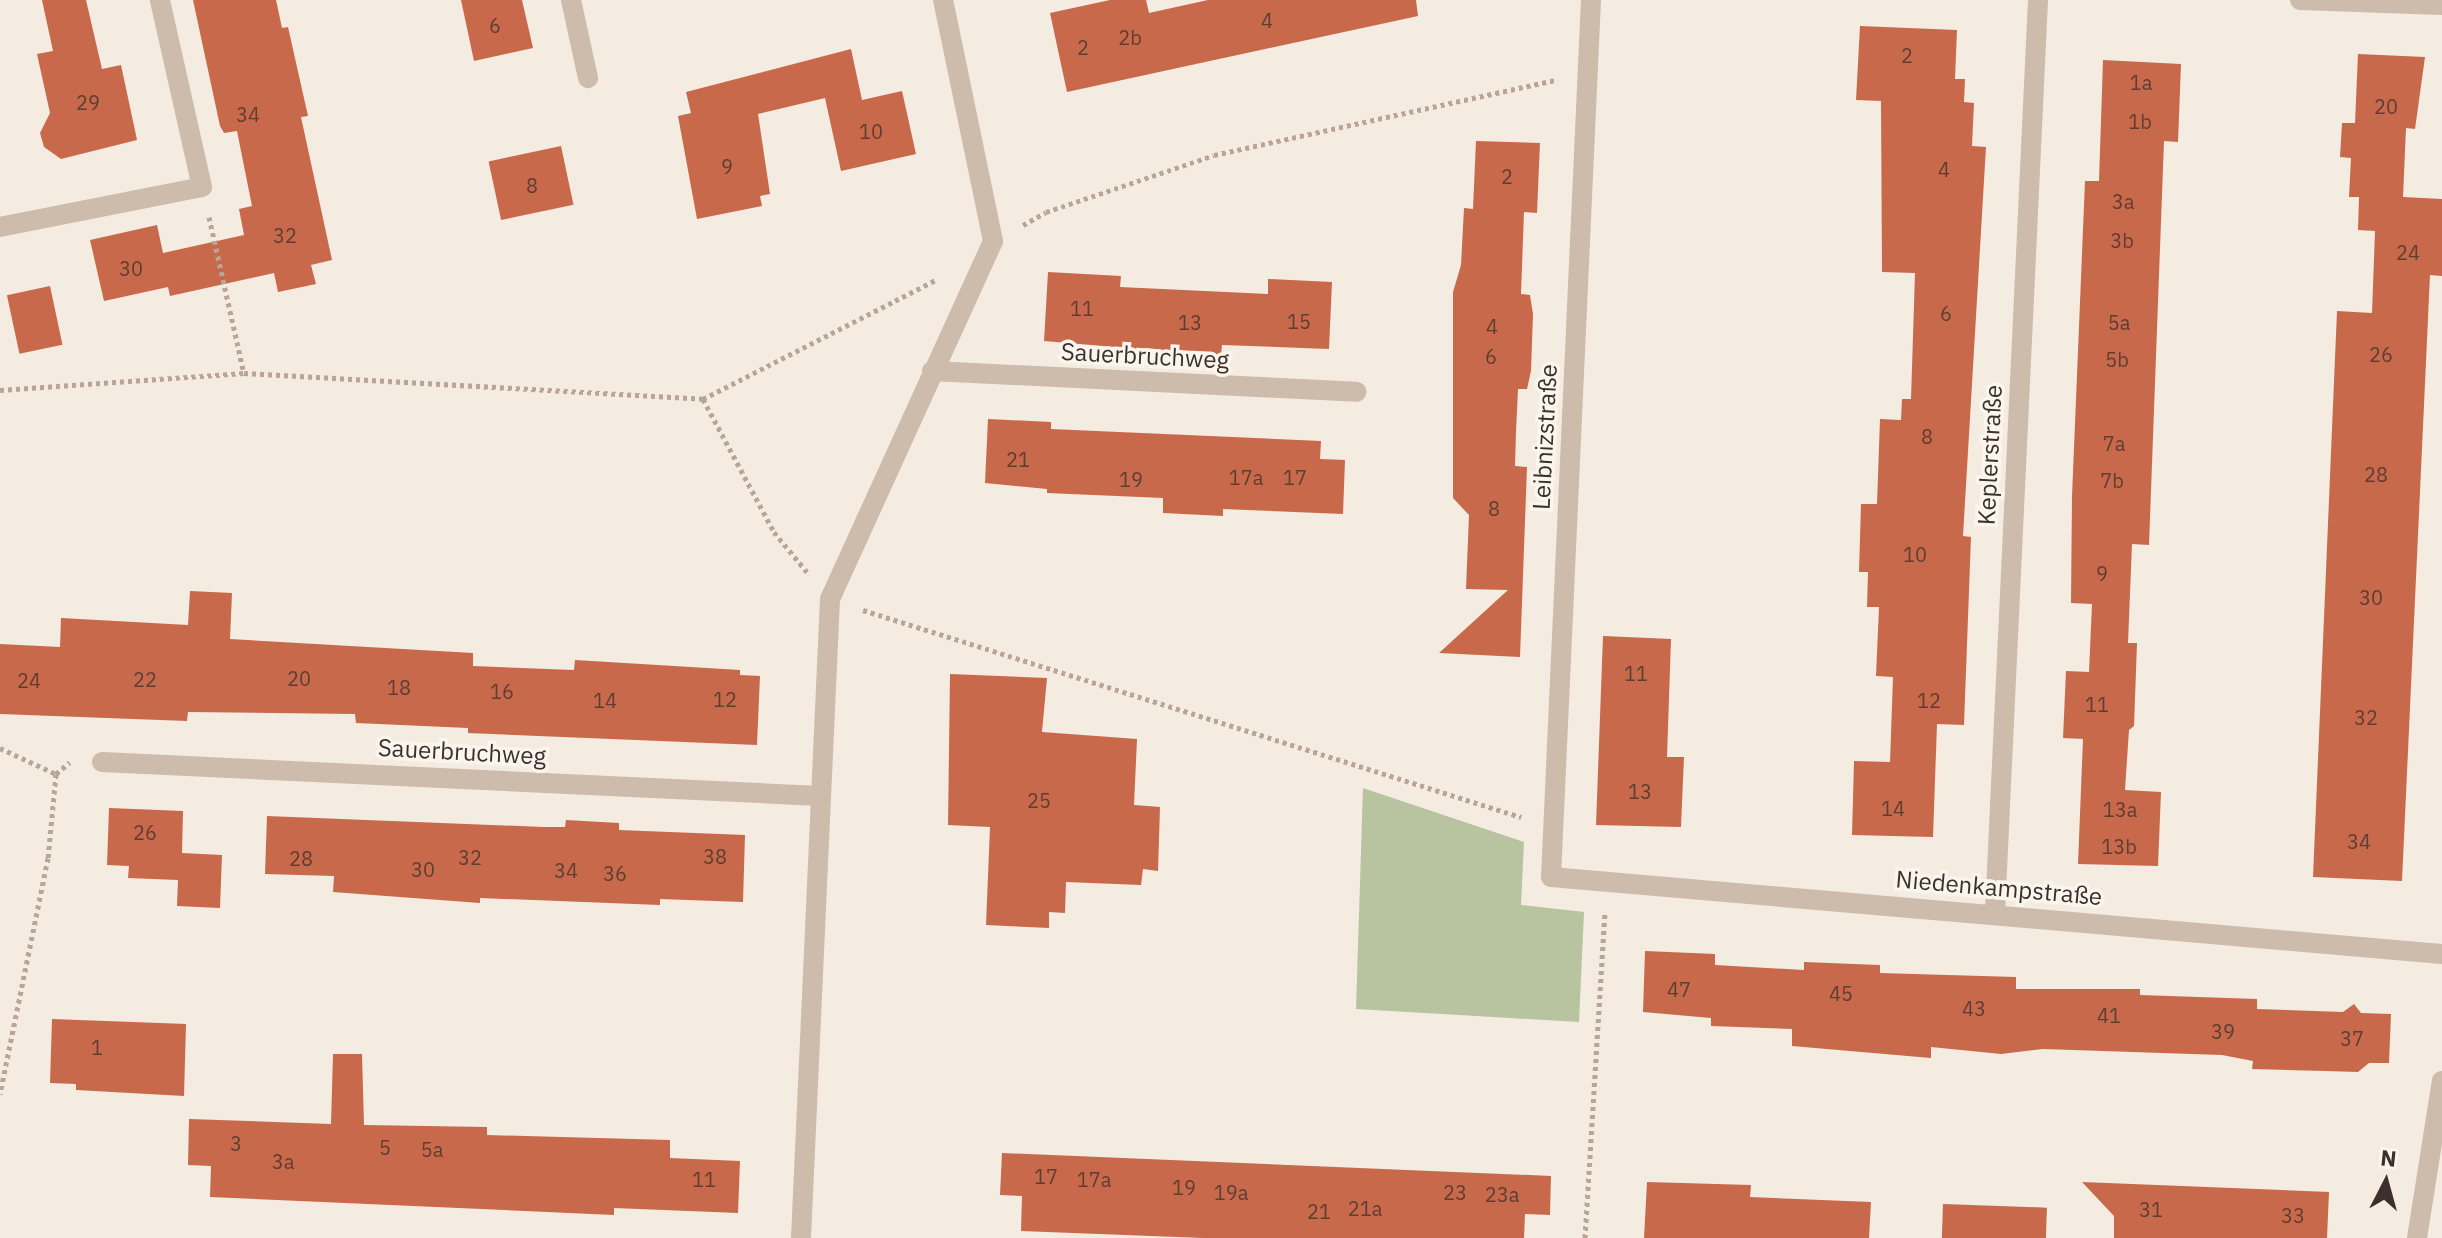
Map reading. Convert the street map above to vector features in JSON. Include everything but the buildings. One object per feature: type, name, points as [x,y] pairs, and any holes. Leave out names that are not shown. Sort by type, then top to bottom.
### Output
[{"type":"street","points":[[0,227],[202,187],[160,0]]},
{"type":"street","points":[[571,0],[588,78]]},
{"type":"street","points":[[801,1238],[830,599],[993,241],[943,0]]},
{"type":"street","name":"Leibnizstraße","points":[[1551,877],[1591,0]]},
{"type":"street","name":"Keplerstraße","points":[[1995,912],[2038,0]]},
{"type":"street","points":[[2300,0],[2442,5]]},
{"type":"street","name":"Sauerbruchweg","points":[[932,371],[1356,392]]},
{"type":"street","name":"Sauerbruchweg","points":[[102,762],[819,796]]},
{"type":"street","name":"Niedenkampstraße","points":[[1551,877],[1995,912],[2442,954]]},
{"type":"street","points":[[2417,1238],[2442,1081]]},
{"type":"path","points":[[993,241],[1046,212],[1214,155],[1557,80],[1588,84]]},
{"type":"path","points":[[202,187],[244,373]]},
{"type":"path","points":[[0,390],[244,373],[703,399],[941,277]]},
{"type":"path","points":[[703,399],[774,532],[830,599],[1552,827]]},
{"type":"path","points":[[0,748],[56,774],[48,858],[0,1094]]},
{"type":"path","points":[[1585,1238],[1607,882]]},
{"type":"green space","points":[[1363,788],[1524,842],[1521,905],[1584,912],[1579,1022],[1356,1009]]}]
